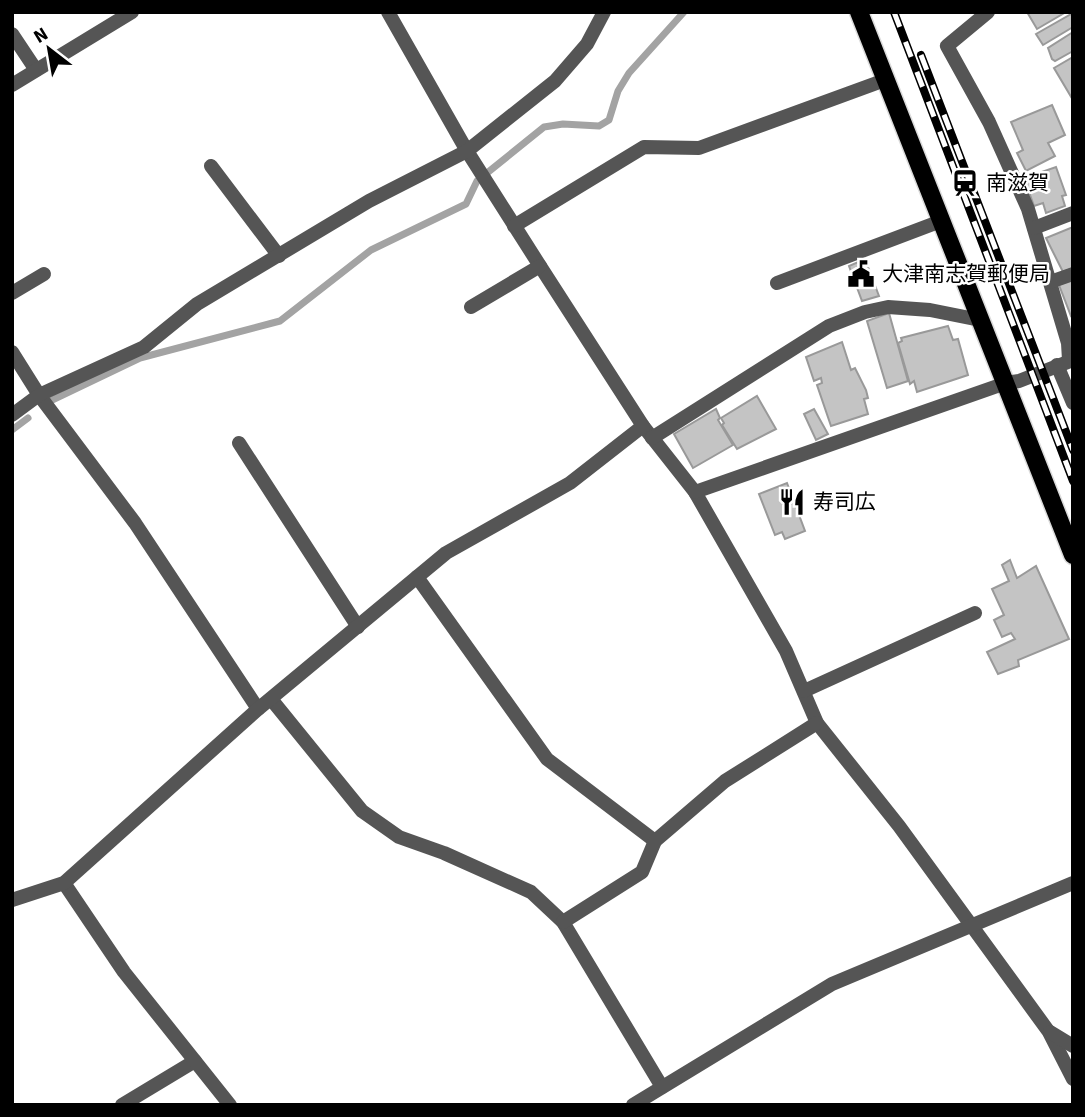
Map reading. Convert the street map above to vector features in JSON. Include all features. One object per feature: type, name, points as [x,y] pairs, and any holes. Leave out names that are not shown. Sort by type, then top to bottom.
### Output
[{"type":"main road","points":[[859,12],[1073,555]]},
{"type":"street","points":[[12,85],[131,12]]},
{"type":"street","points":[[388,12],[514,226],[643,426],[695,492],[786,651],[817,723],[899,826],[1049,1032],[1073,1079]]},
{"type":"street","points":[[12,415],[39,395],[144,347],[197,304],[369,201],[471,157],[555,81],[587,44],[604,12]]},
{"type":"street","points":[[988,12],[947,46],[989,122],[1034,228],[1068,343],[1066,362],[1073,403]]},
{"type":"street","points":[[12,33],[36,70]]},
{"type":"street","points":[[514,226],[644,147],[699,148],[885,80]]},
{"type":"street","points":[[211,166],[279,256]]},
{"type":"street","points":[[1034,228],[1073,213]]},
{"type":"street","points":[[777,283],[941,221]]},
{"type":"street","points":[[471,307],[540,266]]},
{"type":"street","points":[[12,293],[44,274]]},
{"type":"street","points":[[1050,282],[1073,274]]},
{"type":"street","points":[[652,438],[829,326],[864,312],[888,307],[930,310],[980,320]]},
{"type":"street","points":[[12,352],[39,395],[135,523],[258,709]]},
{"type":"street","points":[[695,492],[1006,383],[1019,382],[1066,362]]},
{"type":"street","points":[[12,900],[64,883],[258,709],[446,553],[570,483],[643,426]]},
{"type":"street","points":[[239,443],[358,627]]},
{"type":"street","points":[[418,577],[547,759],[655,841]]},
{"type":"street","points":[[804,691],[975,613]]},
{"type":"street","points":[[271,699],[362,811],[399,837],[444,853],[531,892],[563,922],[662,1087]]},
{"type":"street","points":[[563,922],[642,872],[655,841],[725,781],[817,723]]},
{"type":"street","points":[[64,883],[124,972],[230,1105]]},
{"type":"street","points":[[633,1105],[832,984],[904,957],[1073,883]]},
{"type":"street","points":[[1049,1032],[1073,1046]]},
{"type":"street","points":[[122,1105],[195,1061]]},
{"type":"building","points":[[1027,12],[1066,12],[1037,29]]},
{"type":"building","points":[[1073,13],[1073,27],[1043,45],[1036,34]]},
{"type":"building","points":[[1073,32],[1073,51],[1055,61],[1052,59],[1048,48]]},
{"type":"building","points":[[1073,57],[1073,100],[1054,68]]},
{"type":"building","points":[[1052,105],[1065,135],[1048,143],[1055,156],[1026,171],[1017,153],[1023,150],[1011,122]]},
{"type":"building","points":[[1056,167],[1066,195],[1062,196],[1065,206],[1046,213],[1043,203],[1034,206],[1024,178]]},
{"type":"building","points":[[1073,227],[1073,268],[1063,272],[1046,238]]},
{"type":"building","points":[[865,259],[879,296],[862,301],[849,266]]},
{"type":"building","points":[[1073,279],[1073,315],[1071,316],[1059,285]]},
{"type":"building","points":[[889,313],[908,381],[887,388],[867,321]]},
{"type":"building","points":[[948,326],[953,340],[958,339],[968,375],[917,392],[914,381],[910,384],[898,343],[902,341],[901,338]]},
{"type":"building","points":[[842,342],[851,370],[855,368],[866,390],[868,398],[864,399],[868,414],[831,426],[817,385],[822,383],[821,378],[814,381],[806,357]]},
{"type":"building","points":[[757,396],[776,429],[737,449],[722,425],[724,423],[721,418]]},
{"type":"building","points":[[716,409],[720,418],[718,420],[733,445],[693,468],[674,434]]},
{"type":"building","points":[[814,409],[828,434],[816,440],[804,414]]},
{"type":"building","points":[[787,483],[805,531],[785,539],[782,532],[775,535],[759,494]]},
{"type":"building","points":[[1010,560],[1017,578],[1036,566],[1069,639],[1018,660],[1019,666],[998,674],[987,652],[1015,639],[1011,633],[1002,637],[994,620],[1004,615],[992,589],[1009,581],[1002,565]]},
{"type":"waterway","points":[[48,402],[140,358],[280,321],[371,250],[466,204],[477,181],[544,127],[563,124],[599,126],[609,120],[618,91],[629,73],[684,12]]},
{"type":"waterway","points":[[12,430],[28,418]]},
{"type":"railway","points":[[894,12],[1073,481]]},
{"type":"railway","points":[[921,55],[1073,450]]},
{"type":"place","name":"南滋賀","points":[[965,183]]},
{"type":"place","name":"大津南志賀郵便局","points":[[861,274]]},
{"type":"place","name":"寿司広","points":[[792,502]]}]
